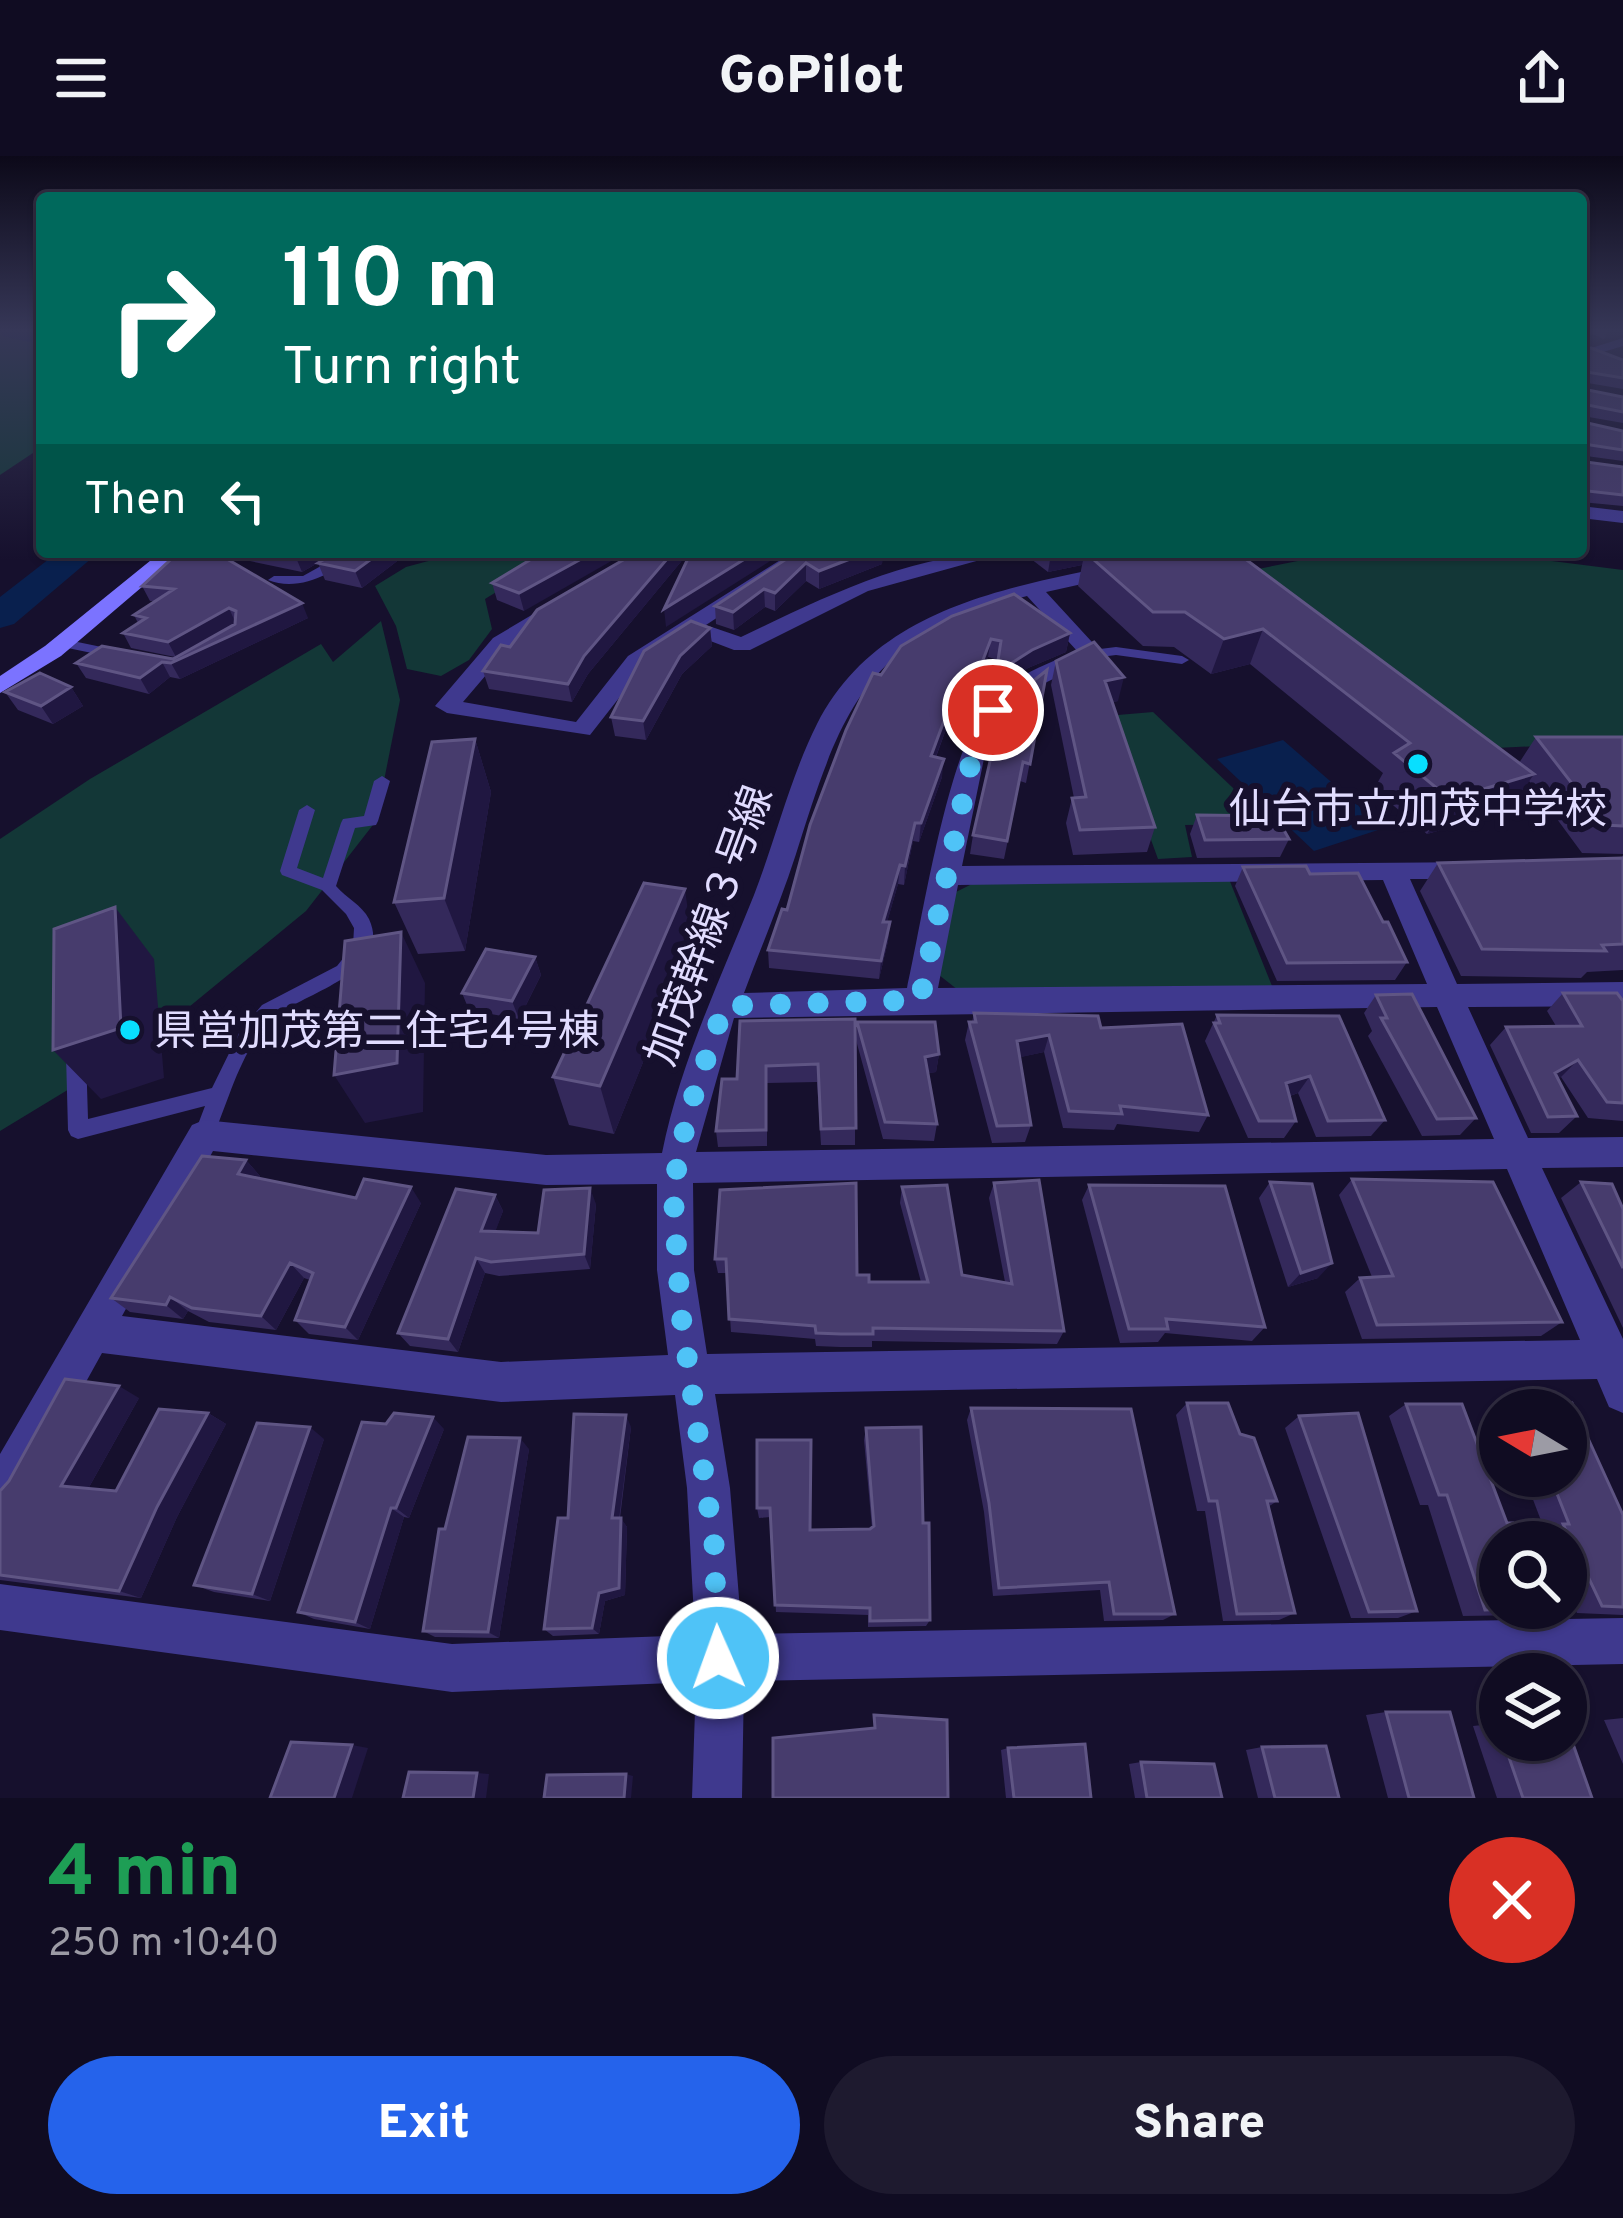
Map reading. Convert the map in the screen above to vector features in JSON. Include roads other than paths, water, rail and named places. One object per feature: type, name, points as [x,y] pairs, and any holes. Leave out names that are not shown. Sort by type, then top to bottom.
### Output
[{"type":"street","points":[[1587,513],[1623,517]]},
{"type":"street","points":[[1587,529],[1623,532]]},
{"type":"street","points":[[0,686],[63,643],[165,558]]},
{"type":"street","points":[[582,592],[501,643],[448,706],[582,730],[636,661],[797,558]]},
{"type":"street","points":[[689,626],[742,645],[861,586],[975,558]]},
{"type":"street","name":"加茂幹線３号線","points":[[717,1798],[714,1543],[675,1259],[677,1165],[689,1110],[724,1006],[823,741],[849,692],[872,664],[916,630],[978,602],[1144,565]]},
{"type":"street","points":[[920,1000],[976,739],[984,722],[1004,698],[1029,680],[1092,654],[1032,589]]},
{"type":"street","points":[[948,876],[1498,868]]},
{"type":"street","points":[[92,1332],[484,1381],[691,1374],[1618,1371],[1392,870]]},
{"type":"street","points":[[724,1006],[1623,994]]},
{"type":"street","points":[[0,1496],[203,1135],[546,1171],[677,1165],[1623,1152]]},
{"type":"street","points":[[0,1607],[452,1668],[718,1658],[1623,1641]]},
{"type":"lane","points":[[274,580],[304,580],[344,558]]},
{"type":"lane","points":[[63,643],[128,656]]},
{"type":"lane","points":[[1092,654],[1116,651],[1182,660]]},
{"type":"lane","points":[[203,1135],[216,1095],[272,1007],[325,983],[356,957],[363,936],[361,920],[330,894],[328,886],[349,823],[370,821],[382,781]]},
{"type":"lane","points":[[307,810],[287,872],[328,886]]},
{"type":"lane","points":[[75,1023],[78,1130],[216,1095]]},
{"type":"water","points":[[1283,740],[1384,828],[1314,851],[1217,759]]},
{"type":"waterway","points":[[0,616],[73,558]]},
{"type":"place","name":"仙台市立加茂中学校","points":[[1418,764]]},
{"type":"place","name":"県営加茂第二住宅4号棟","points":[[130,1030]]}]
